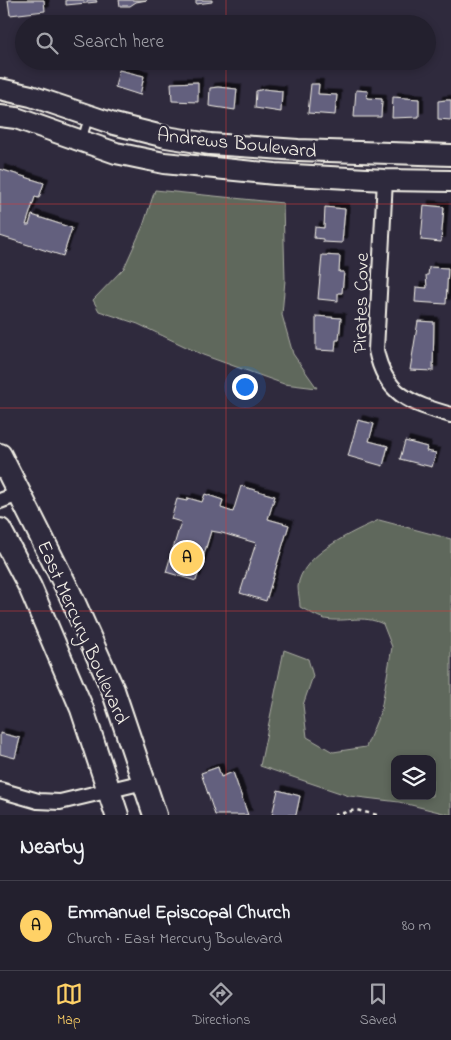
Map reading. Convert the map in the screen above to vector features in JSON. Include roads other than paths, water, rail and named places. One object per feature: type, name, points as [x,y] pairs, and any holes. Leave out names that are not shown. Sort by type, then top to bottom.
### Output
[{"type":"main road","name":"East Mercury Boulevard","points":[[0,455],[10,497],[70,594],[113,690],[155,815]]},
{"type":"main road","name":"East Mercury Boulevard","points":[[0,530],[30,587],[82,709],[117,815]]},
{"type":"street","name":"Andrews Boulevard","points":[[0,89],[32,96],[139,132],[210,144],[333,152],[451,155]]},
{"type":"street","name":"Andrews Boulevard","points":[[0,116],[16,118],[116,153],[164,164],[276,174],[385,180],[451,181]]},
{"type":"street","name":"Pirates Cove","points":[[385,180],[376,350],[380,369],[396,392],[424,407],[451,415]]},
{"type":"street","points":[[0,790],[38,800],[60,802],[110,792],[144,782]]},
{"type":"lane","points":[[81,140],[89,116]]},
{"type":"place","name":"Emmanuel Episcopal Church","points":[[187,558]]}]
